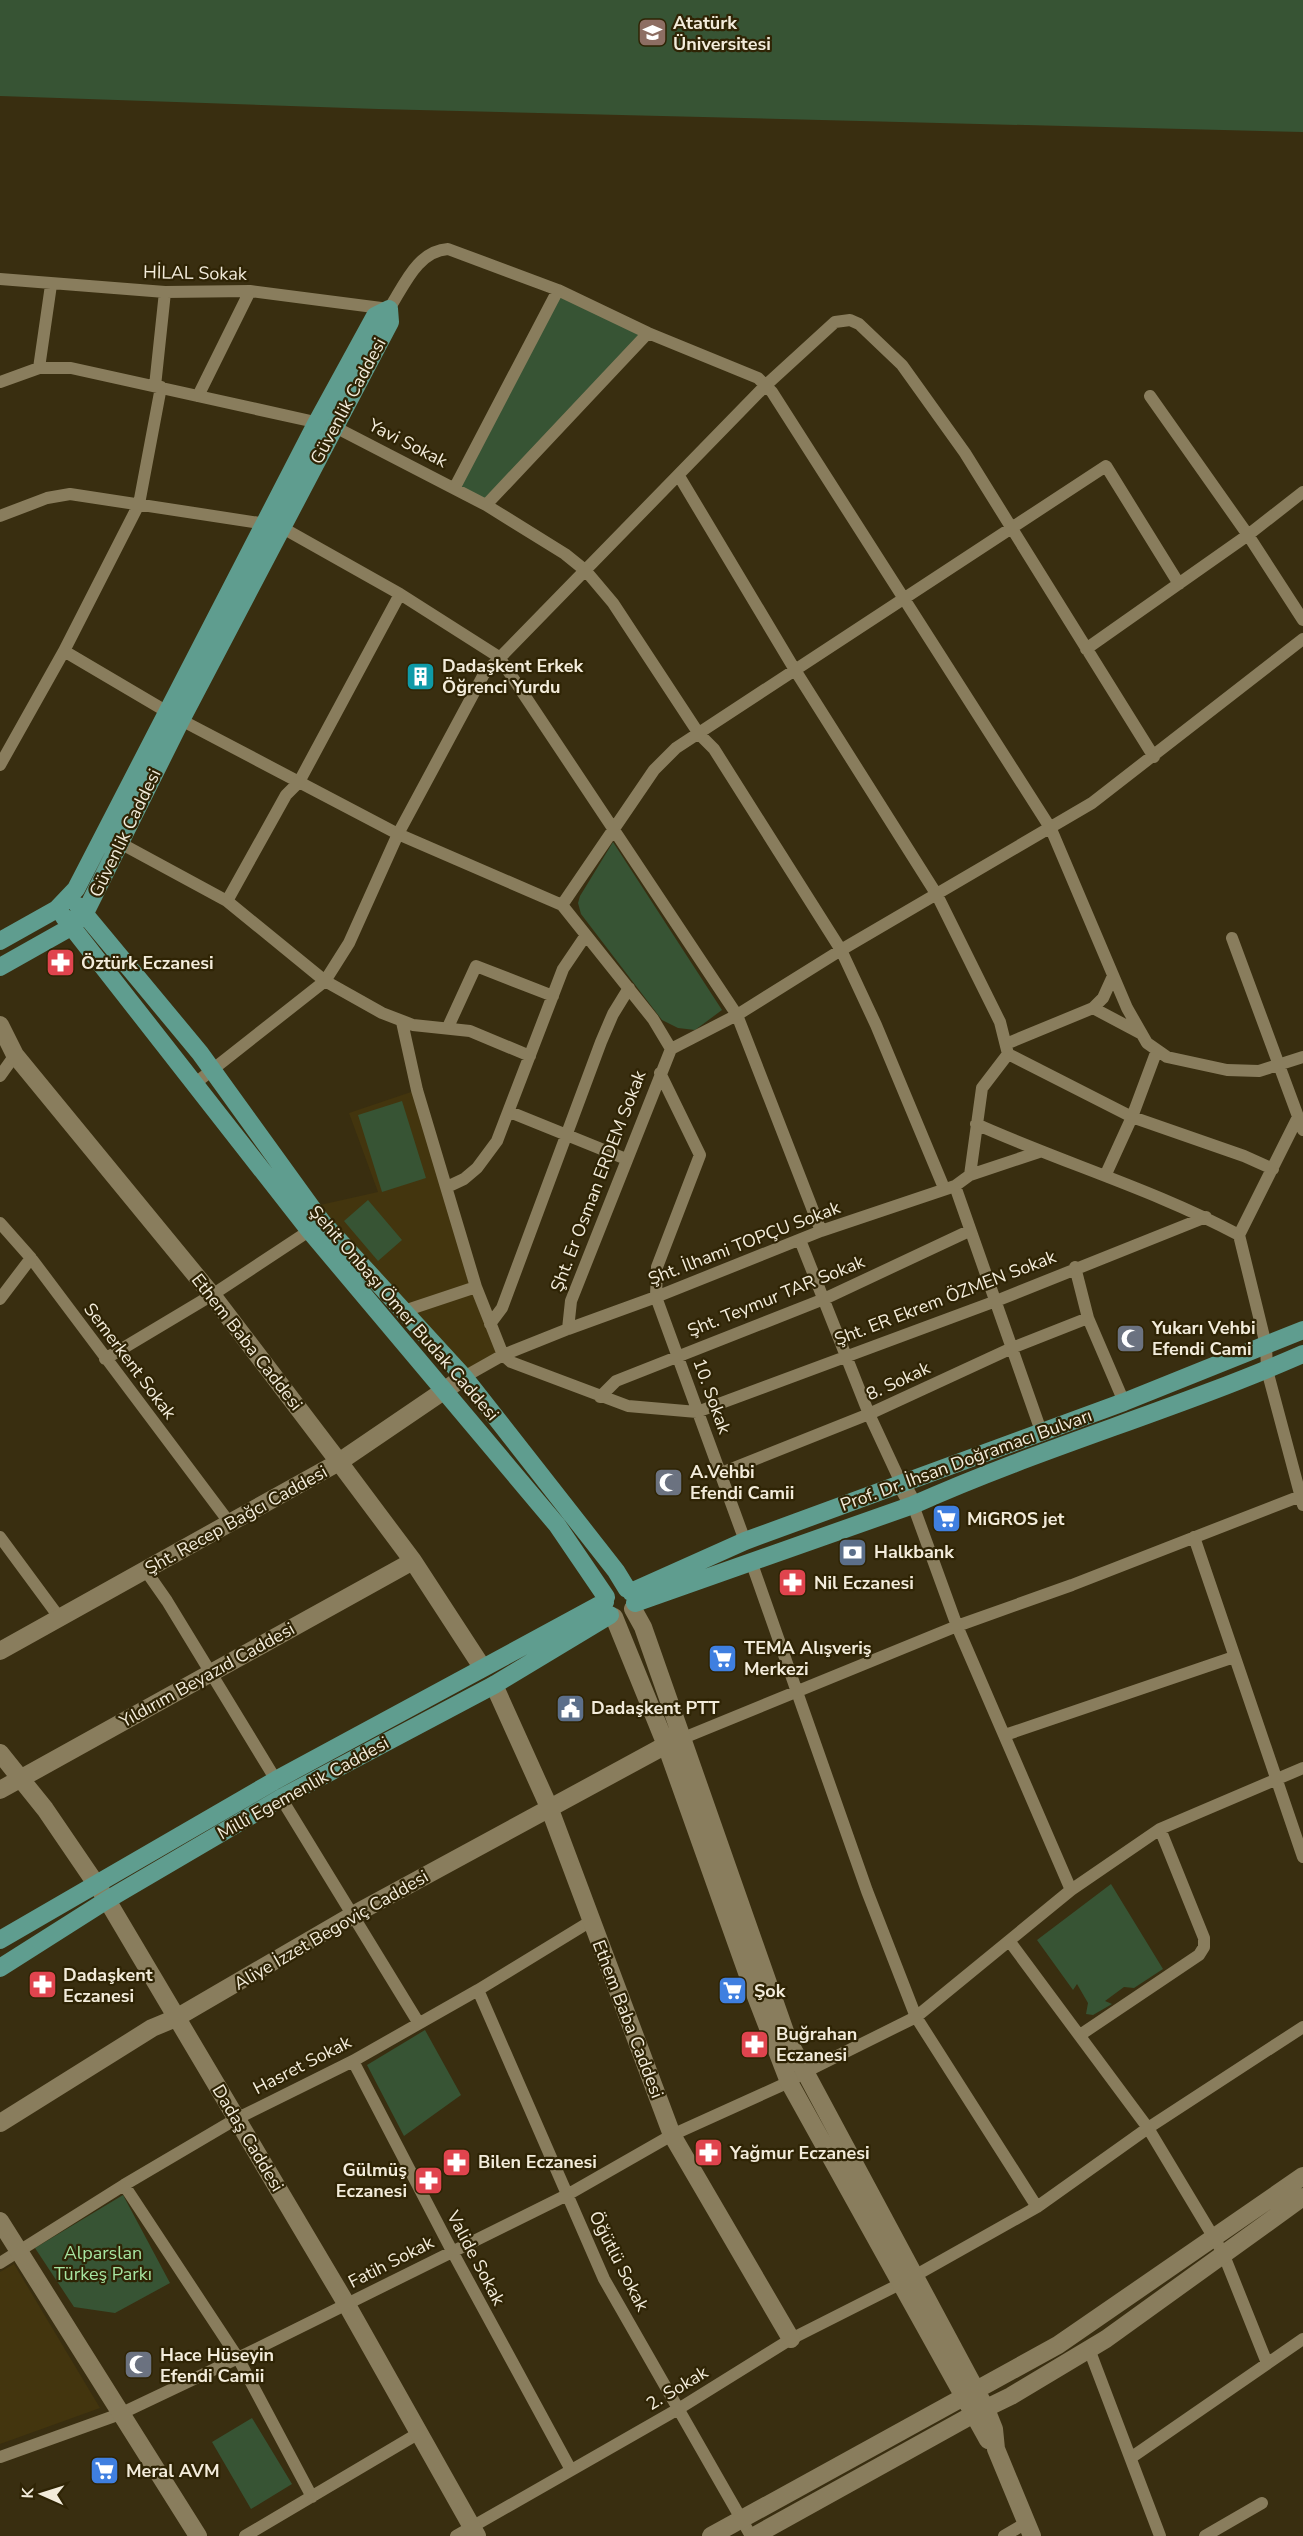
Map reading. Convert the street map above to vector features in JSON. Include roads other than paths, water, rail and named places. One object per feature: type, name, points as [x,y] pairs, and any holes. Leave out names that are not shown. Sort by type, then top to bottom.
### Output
[{"type":"main road","name":"Güvenlik Caddesi","points":[[0,942],[63,903],[82,879],[174,715],[325,424],[390,322],[388,309]]},
{"type":"main road","name":"Güvenlik Caddesi","points":[[0,967],[71,927],[85,914],[120,843],[174,715]]},
{"type":"main road","name":"Şehit Onbaşı Ömer Budak Caddesi","points":[[63,903],[85,914],[212,1069],[316,1226],[404,1311],[464,1377],[616,1570],[631,1598]]},
{"type":"main road","name":"Şehit Onbaşı Ömer Budak Caddesi","points":[[63,903],[71,927],[193,1085],[316,1226],[442,1390],[557,1525],[609,1608]]},
{"type":"main road","name":"Prof. Dr. İhsan Doğramacı Bulvarı","points":[[631,1598],[745,1540],[902,1485],[1041,1431],[1124,1402],[1303,1330]]},
{"type":"main road","name":"Prof. Dr. İhsan Doğramacı Bulvarı","points":[[631,1598],[752,1564],[1267,1370],[1303,1353]]},
{"type":"main road","points":[[614,1588],[631,1598],[627,1616],[609,1608],[614,1588]]},
{"type":"main road","name":"Millî Egemenlik Caddesi","points":[[0,1941],[96,1882],[482,1667],[609,1608]]},
{"type":"main road","name":"Millî Egemenlik Caddesi","points":[[0,1968],[107,1900],[281,1798],[494,1685],[609,1608]]},
{"type":"street","points":[[388,309],[421,260],[442,249],[448,249],[558,290],[648,333],[758,378],[904,597],[1051,829],[1113,976],[1147,1043],[1167,1057],[1227,1070],[1260,1071],[1303,1057]]},
{"type":"street","name":"HİLAL Sokak","points":[[0,279],[51,285],[165,292],[250,291],[388,309]]},
{"type":"street","points":[[39,368],[51,285]]},
{"type":"street","points":[[455,487],[558,290]]},
{"type":"street","points":[[198,396],[250,291]]},
{"type":"street","points":[[0,765],[64,651],[139,504],[158,387],[165,292]]},
{"type":"street","points":[[193,1085],[325,981],[349,943],[398,834],[484,674],[765,386],[835,322],[843,319],[859,324],[902,365],[965,453],[1154,757]]},
{"type":"street","points":[[486,505],[648,333]]},
{"type":"street","name":"Yavi Sokak","points":[[0,382],[39,368],[71,368],[325,424],[455,487],[565,554],[586,571],[613,603],[699,734],[714,749],[841,950],[969,1231],[996,1300],[1041,1431]]},
{"type":"street","points":[[1150,396],[1248,535],[1303,620]]},
{"type":"street","points":[[562,905],[654,770],[676,748],[904,597],[1012,530],[1106,466],[1179,584]]},
{"type":"street","points":[[679,476],[795,670],[937,896],[1000,1022],[1007,1049],[1132,1117],[1244,1156],[1273,1169]]},
{"type":"street","points":[[1086,648],[1248,535],[1303,492]]},
{"type":"street","points":[[0,516],[59,495],[139,504],[274,526],[400,594],[499,657],[737,1015],[821,1231]]},
{"type":"street","points":[[227,901],[286,795],[299,782],[400,594]]},
{"type":"street","points":[[64,651],[174,715],[398,834],[562,905],[653,1019],[671,1049],[737,1015],[841,950],[1051,829],[1154,757],[1303,639]]},
{"type":"street","points":[[120,843],[227,901],[325,981],[402,1022],[424,1027],[448,1027],[477,1034],[530,1056]]},
{"type":"street","points":[[447,1187],[464,1179],[488,1156],[510,1112],[568,959],[586,935]]},
{"type":"street","points":[[1232,938],[1303,1130]]},
{"type":"street","points":[[448,1027],[476,966],[553,996]]},
{"type":"street","points":[[970,1175],[982,1088],[1007,1049],[1093,1008],[1103,998],[1113,976]]},
{"type":"street","points":[[490,1324],[502,1308],[613,1014],[629,988]]},
{"type":"street","points":[[1093,1008],[1142,1033]]},
{"type":"street","points":[[402,1022],[417,1090],[476,1287],[503,1355],[511,1362],[600,1397],[644,1409],[697,1412]]},
{"type":"street","name":"Ethem Baba Caddesi","points":[[0,1025],[15,1055],[212,1295],[339,1462],[413,1561],[482,1667]]},
{"type":"street","name":"Şht. Er Osman ERDEM Sokak","points":[[568,1329],[571,1301],[671,1049]]},
{"type":"street","points":[[1106,1174],[1132,1117],[1157,1050]]},
{"type":"street","points":[[0,1076],[15,1055]]},
{"type":"street","points":[[656,1298],[657,1267],[700,1155],[660,1073]]},
{"type":"street","points":[[510,1112],[626,1159]]},
{"type":"street","points":[[674,1742],[957,1626],[1302,1499],[1267,1370],[1266,1345],[1239,1235],[1298,1117]]},
{"type":"street","points":[[976,1124],[1040,1152],[1106,1174],[1206,1217],[1239,1235]]},
{"type":"street","name":"Şht. İlhami TOPÇU Sokak","points":[[464,1377],[503,1355],[568,1329],[656,1298],[821,1231],[949,1187],[970,1175],[1040,1152]]},
{"type":"street","name":"Şht. ER Ekrem ÖZMEN Sokak","points":[[697,1412],[996,1300],[1206,1217]]},
{"type":"street","name":"Semerkent Sokak","points":[[0,1223],[31,1258],[229,1522]]},
{"type":"street","points":[[105,1359],[212,1295],[316,1226]]},
{"type":"street","name":"Şht. Teymur TAR Sokak","points":[[600,1397],[616,1381],[824,1299],[969,1231]]},
{"type":"street","points":[[800,1240],[869,1414],[913,1505],[957,1626],[1071,1890]]},
{"type":"street","points":[[0,1299],[31,1258]]},
{"type":"street","points":[[1075,1267],[1088,1318],[1124,1402]]},
{"type":"street","points":[[404,1311],[476,1287]]},
{"type":"street","name":"10. Sokak","points":[[656,1298],[745,1540]]},
{"type":"street","name":"8. Sokak","points":[[721,1473],[869,1414],[1012,1348],[1088,1318]]},
{"type":"street","name":"Şht. Recep Bağcı Caddesi","points":[[0,1651],[339,1462],[464,1377]]},
{"type":"street","points":[[0,1537],[59,1617]]},
{"type":"street","points":[[1194,1537],[1303,1857]]},
{"type":"street","name":"Yıldırım Beyazıd Caddesi","points":[[0,1790],[413,1561]]},
{"type":"street","points":[[752,1564],[867,1891],[916,2017],[1037,2207]]},
{"type":"street","points":[[146,1571],[211,1672],[276,1780]]},
{"type":"street","points":[[631,1598],[643,1628],[674,1742],[742,1960],[796,2078],[980,2411],[1029,2530],[1004,2536]]},
{"type":"street","points":[[609,1608],[674,1742]]},
{"type":"street","points":[[1005,1736],[1234,1657]]},
{"type":"street","name":"Ethem Baba Caddesi","points":[[494,1685],[549,1807],[672,2135],[791,2339]]},
{"type":"street","name":"Aliye İzzet Begoviç Caddesi","points":[[0,2122],[152,2028],[176,2018],[353,1915],[549,1807],[674,1742]]},
{"type":"street","name":"Dadaş Caddesi","points":[[0,1753],[45,1809],[107,1900],[347,2305],[419,2433],[468,2533]]},
{"type":"street","name":"Fatih Sokak","points":[[0,2457],[120,2414],[238,2358],[567,2195],[672,2135],[796,2078],[916,2017],[1071,1890],[1160,1829],[1303,1768]]},
{"type":"street","points":[[281,1798],[418,2022]]},
{"type":"street","points":[[1080,2035],[1199,1955],[1204,1947],[1204,1938],[1160,1829]]},
{"type":"street","name":"Hasret Sokak","points":[[0,2263],[124,2185],[236,2119],[352,2061],[478,1990],[591,1921]]},
{"type":"street","points":[[1010,1942],[1148,2128],[1223,2253],[1268,2363]]},
{"type":"street","name":"Öğütlü Sokak","points":[[478,1990],[604,2279],[752,2536]]},
{"type":"street","name":"2. Sokak","points":[[468,2533],[571,2470],[680,2408],[791,2339],[909,2279],[1037,2207],[1148,2128],[1303,2027]]},
{"type":"street","name":"Valide Sokak","points":[[352,2061],[452,2252],[571,2470]]},
{"type":"street","points":[[711,2536],[1058,2345],[1303,2176]]},
{"type":"street","points":[[124,2185],[238,2358],[312,2497]]},
{"type":"street","points":[[752,2536],[1089,2349],[1303,2197]]},
{"type":"street","points":[[0,2221],[198,2536]]},
{"type":"street","points":[[1132,2457],[1303,2339]]},
{"type":"street","points":[[1089,2349],[1132,2457],[1160,2536]]},
{"type":"street","points":[[245,2536],[419,2433]]},
{"type":"street","points":[[1205,2536],[1262,2503]]},
{"type":"place","name":"Atatürk Üniversitesi","points":[[652,33]]},
{"type":"place","name":"Dadaşkent Erkek Öğrenci Yurdu","points":[[421,676]]},
{"type":"place","name":"Öztürk Eczanesi","points":[[60,963]]},
{"type":"place","name":"Yukarı Vehbi Efendi Cami","points":[[1131,1338]]},
{"type":"place","name":"A.Vehbi Efendi Camii","points":[[669,1482]]},
{"type":"place","name":"MiGROS jet","points":[[946,1519]]},
{"type":"place","name":"Halkbank","points":[[853,1552]]},
{"type":"place","name":"Nil Eczanesi","points":[[793,1583]]},
{"type":"place","name":"TEMA Alışveriş Merkezi","points":[[723,1658]]},
{"type":"place","name":"Dadaşkent PTT","points":[[570,1708]]},
{"type":"place","name":"Dadaşkent Eczanesi","points":[[42,1985]]},
{"type":"place","name":"Şok","points":[[733,1991]]},
{"type":"place","name":"Buğrahan Eczanesi","points":[[755,2044]]},
{"type":"place","name":"Yağmur Eczanesi","points":[[709,2153]]},
{"type":"place","name":"Bilen Eczanesi","points":[[457,2162]]},
{"type":"place","name":"Gülmüş Eczanesi","points":[[428,2180]]},
{"type":"place","name":"Hace Hüseyin Efendi Camii","points":[[139,2365]]},
{"type":"place","name":"Meral AVM","points":[[105,2471]]},
{"type":"park label","name":"Alparslan Türkeş Parkı","points":[[103,2263]]}]
